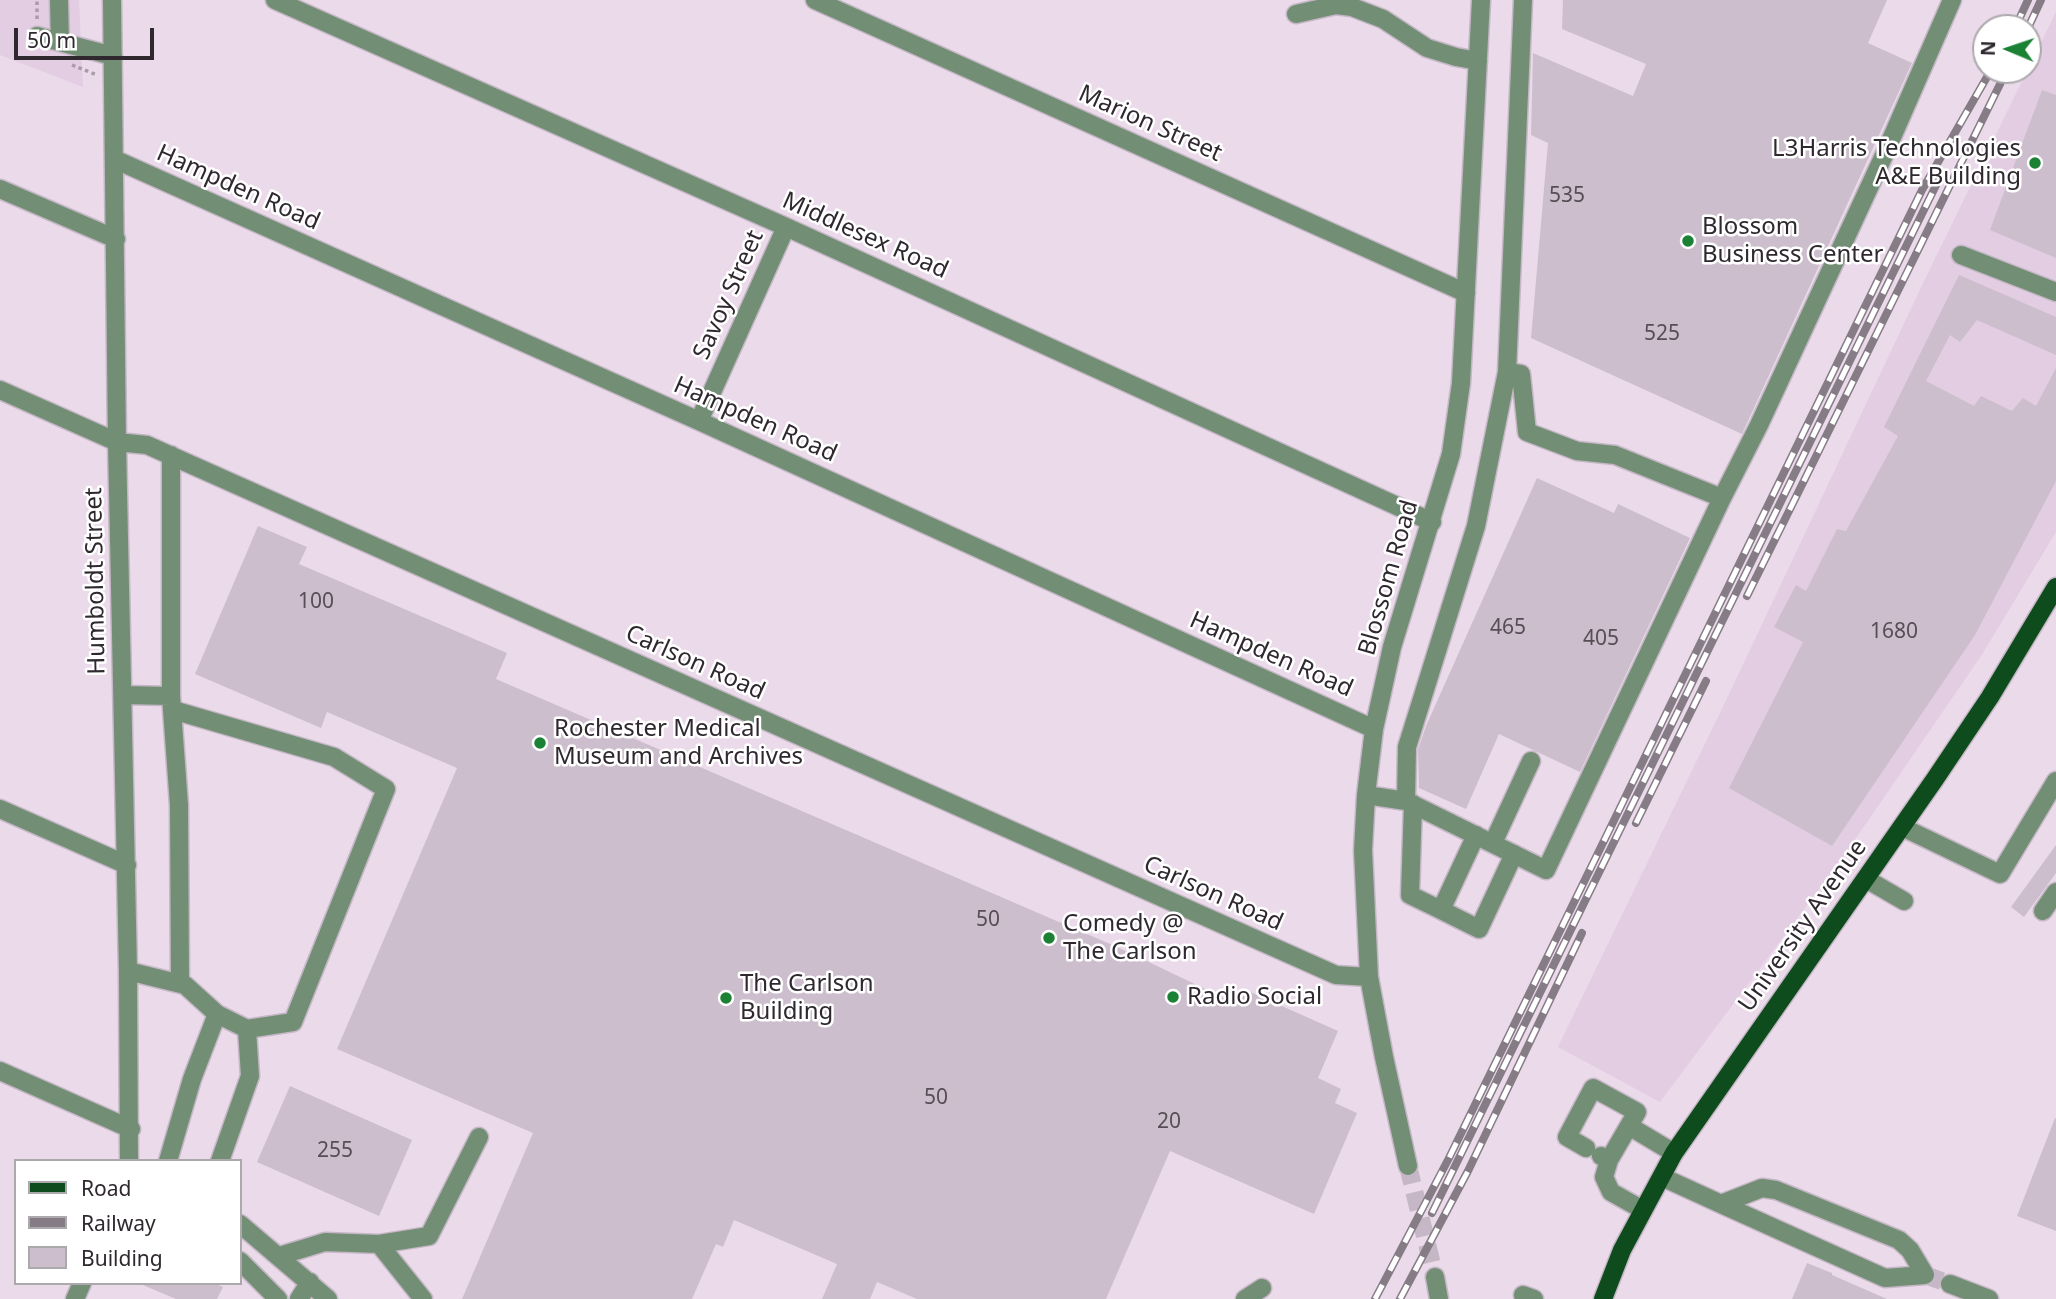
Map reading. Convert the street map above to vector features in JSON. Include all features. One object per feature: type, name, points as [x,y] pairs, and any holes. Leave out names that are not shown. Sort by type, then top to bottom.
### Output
[{"type":"main road","name":"University Avenue","points":[[1603,1299],[1622,1250],[1674,1153],[1990,697],[2056,587]]},
{"type":"street","points":[[59,0],[60,42]]},
{"type":"street","name":"Humboldt Street","points":[[112,0],[117,442],[131,1129],[129,1159]]},
{"type":"street","name":"Middlesex Road","points":[[275,0],[786,227],[1432,522]]},
{"type":"street","name":"Marion Street","points":[[815,0],[1466,293]]},
{"type":"street","name":"Blossom Road","points":[[1408,1166],[1369,976],[1364,885],[1366,794],[1374,729],[1392,647],[1451,454],[1461,383],[1481,0]]},
{"type":"street","points":[[1514,853],[1479,929],[1410,895],[1410,802],[1406,747],[1476,526],[1507,372],[1523,0]]},
{"type":"street","points":[[1366,794],[1410,802],[1546,870],[1759,425],[1952,0]]},
{"type":"street","points":[[1296,14],[1336,5],[1352,7],[1383,19],[1427,48],[1478,61]]},
{"type":"street","points":[[37,36],[113,56]]},
{"type":"street","name":"Hampden Road","points":[[114,159],[699,421],[1374,729]]},
{"type":"street","points":[[0,189],[116,239]]},
{"type":"street","name":"Savoy Street","points":[[699,421],[786,227]]},
{"type":"street","points":[[1961,255],[2056,292]]},
{"type":"street","points":[[1507,372],[1521,374],[1527,432],[1577,451],[1615,455],[1722,498]]},
{"type":"street","name":"Carlson Road","points":[[0,390],[117,442],[147,445],[171,455],[1336,975],[1369,976]]},
{"type":"street","points":[[171,455],[172,703],[179,805],[180,983]]},
{"type":"street","points":[[123,695],[172,703],[334,757],[386,789],[293,1022],[247,1029],[217,1014],[185,985],[128,971]]},
{"type":"street","points":[[1493,844],[1531,761]]},
{"type":"street","points":[[1902,827],[2000,874],[2056,781]]},
{"type":"street","points":[[0,809],[127,865]]},
{"type":"street","points":[[1441,910],[1476,835]]},
{"type":"street","points":[[1866,879],[1904,901]]},
{"type":"street","points":[[2043,911],[2056,892]]},
{"type":"street","points":[[169,1159],[192,1079],[217,1014]]},
{"type":"street","points":[[221,1159],[250,1076],[247,1029]]},
{"type":"street","points":[[0,1071],[131,1129]]},
{"type":"street","points":[[1599,1155],[1629,1126],[1637,1112],[1593,1088],[1567,1137],[1599,1155],[1611,1192],[1643,1210]]},
{"type":"street","points":[[1629,1126],[1674,1153]]},
{"type":"street","points":[[279,1256],[325,1242],[379,1244],[429,1236],[480,1137]]},
{"type":"street","points":[[1662,1177],[1721,1204],[1885,1278],[1925,1275],[1910,1250],[1899,1240],[1776,1190],[1762,1188],[1721,1204]]},
{"type":"street","points":[[242,1226],[328,1299]]},
{"type":"street","points":[[242,1259],[259,1239]]},
{"type":"street","points":[[379,1244],[423,1299]]},
{"type":"street","points":[[242,1263],[278,1299]]},
{"type":"street","points":[[1435,1277],[1439,1299]]},
{"type":"street","points":[[299,1299],[310,1282]]},
{"type":"street","points":[[1950,1284],[1989,1299]]},
{"type":"street","points":[[1245,1299],[1262,1288]]},
{"type":"street","points":[[1524,1299],[1524,1295],[1534,1299]]},
{"type":"shaded area","points":[[0,0],[79,0],[83,87],[0,55]]},
{"type":"shaded area","points":[[2056,12],[2056,532],[1981,656],[1843,857],[1660,1102],[1558,1047],[2021,84],[2042,84],[2042,41]]},
{"type":"building","name":"Blossom Business Center","points":[[1563,0],[1887,0],[1868,43],[1912,63],[1742,434],[1531,338],[1548,143],[1531,135],[1533,53],[1633,96],[1646,64],[1562,29]]},
{"type":"building","name":"L3Harris Technologies A&E Building","points":[[2042,90],[2056,95],[2056,258],[1990,230]]},
{"type":"building","points":[[1959,275],[2056,317],[2056,355],[1977,320],[1960,342],[1950,335],[1926,381],[1974,406],[1981,396],[2012,411],[2023,398],[2036,406],[2056,368],[2056,481],[1975,635],[1832,846],[1729,788],[1803,642],[1774,627],[1796,585],[1806,591],[1837,529],[1846,531],[1898,436],[1884,427]]},
{"type":"building","points":[[1537,478],[1614,513],[1618,504],[1690,538],[1580,772],[1499,734],[1466,809],[1419,788],[1418,749]]},
{"type":"building","name":"The Carlson Building","points":[[258,526],[307,547],[299,564],[507,653],[496,679],[1117,947],[1239,1005],[1246,990],[1338,1031],[1318,1078],[1341,1089],[1335,1103],[1357,1113],[1314,1214],[1170,1151],[1106,1299],[917,1299],[877,1282],[870,1299],[822,1299],[837,1264],[734,1220],[723,1247],[716,1244],[692,1299],[462,1299],[533,1133],[337,1049],[457,768],[327,712],[321,728],[195,674]]},
{"type":"building","points":[[2056,845],[2056,873],[2024,917],[2011,907]]},
{"type":"building","points":[[290,1086],[412,1140],[379,1216],[257,1162]]},
{"type":"building","points":[[2056,1119],[2056,1231],[2017,1216]]},
{"type":"building","points":[[1807,1263],[1832,1273],[1887,1299],[1792,1299]]},
{"type":"building","points":[[143,1285],[223,1287],[217,1299],[176,1299]]},
{"type":"tunnel","points":[[1408,1166],[1435,1277]]},
{"type":"tunnel","points":[[1925,1275],[1950,1284]]},
{"type":"railway","points":[[2022,14],[2028,0]]},
{"type":"railway","points":[[2034,14],[2041,0]]},
{"type":"railway","points":[[1375,1299],[1449,1158],[1922,190],[1983,84]]},
{"type":"railway","points":[[1747,596],[2000,84]]},
{"type":"railway","points":[[1432,1213],[1942,173]]},
{"type":"railway","points":[[1636,823],[1706,681]]},
{"type":"railway","points":[[1400,1299],[1468,1171],[1582,933]]},
{"type":"place","name":"L3Harris Technologies A&E Building","points":[[2035,163]]},
{"type":"place","name":"Blossom Business Center","points":[[1688,241]]},
{"type":"place","name":"Rochester Medical Museum and Archives","points":[[540,743]]},
{"type":"place","name":"Comedy @ The Carlson","points":[[1049,938]]},
{"type":"place","name":"Radio Social","points":[[1173,997]]},
{"type":"place","name":"The Carlson Building","points":[[726,998]]}]
